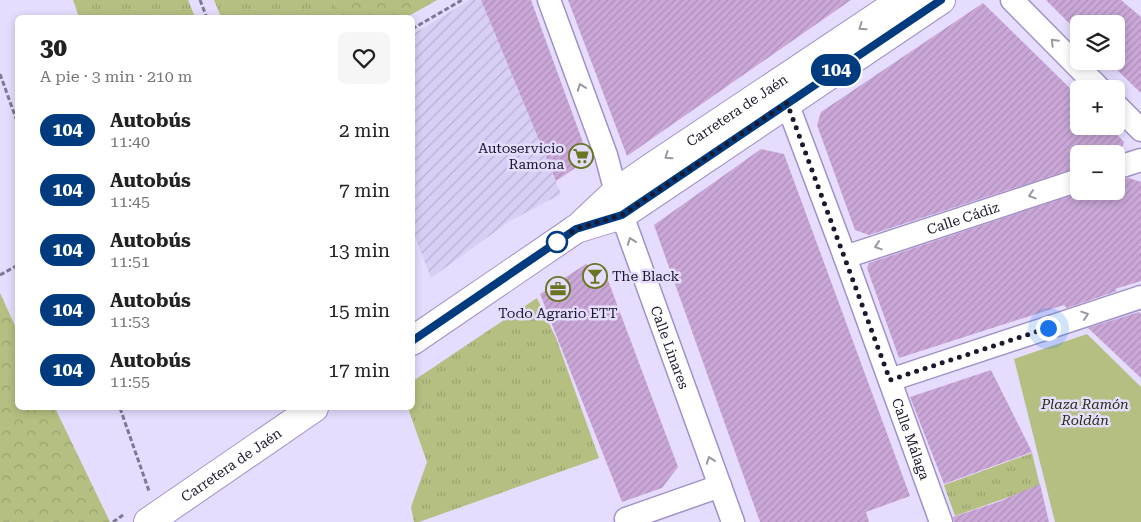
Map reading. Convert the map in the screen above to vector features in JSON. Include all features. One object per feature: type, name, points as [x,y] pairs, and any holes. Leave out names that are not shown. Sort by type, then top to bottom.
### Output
[{"type":"main road","name":"Carretera de Jaén","points":[[619,204],[902,0]]},
{"type":"main road","name":"Carretera de Jaén","points":[[415,339],[576,229],[787,103],[941,0]]},
{"type":"main road","name":"Carretera de Jaén","points":[[153,519],[311,410]]},
{"type":"street","name":"Calle Linares","points":[[549,0],[606,155],[619,204],[733,522]]},
{"type":"street","points":[[1012,0],[1091,80]]},
{"type":"street","name":"Calle Málaga","points":[[787,103],[941,522]]},
{"type":"street","points":[[1125,114],[1141,130]]},
{"type":"street","points":[[1125,165],[1141,160]]},
{"type":"street","name":"Calle Cádiz","points":[[845,257],[1070,183]]},
{"type":"street","points":[[890,380],[1141,297]]},
{"type":"street","points":[[626,519],[720,486]]},
{"type":"path","points":[[200,0],[206,15]]},
{"type":"path","points":[[415,26],[462,0]]},
{"type":"path","points":[[0,74],[15,116]]},
{"type":"path","points":[[0,275],[15,266]]},
{"type":"path","points":[[121,410],[153,519]]},
{"type":"shaded area","points":[[470,0],[481,0],[561,194],[510,221],[431,278],[415,236],[415,33]]},
{"type":"green space","points":[[73,0],[188,0],[194,15],[78,15]]},
{"type":"green space","points":[[214,0],[334,0],[339,15],[220,15]]},
{"type":"green space","points":[[334,0],[437,0],[411,15],[339,15]]},
{"type":"green space","points":[[0,293],[15,326],[15,410],[56,410],[110,522],[0,522]]},
{"type":"green space","points":[[537,298],[556,338],[599,458],[419,522],[414,522],[411,507],[427,462],[409,410],[415,410],[415,380]]},
{"type":"green space","name":"Plaza Ramón Roldán","points":[[1087,334],[1141,387],[1141,522],[1055,522],[1014,359]]},
{"type":"green space","points":[[1032,453],[1040,486],[955,516],[944,485]]},
{"type":"building","points":[[481,0],[531,0],[589,159],[556,181]]},
{"type":"building","points":[[568,0],[851,0],[627,156]]},
{"type":"building","points":[[1046,0],[1121,0],[1141,17],[1141,93],[1117,70],[1125,70],[1125,15],[1070,15],[1070,24]]},
{"type":"building","points":[[983,3],[1070,88],[1070,135],[1117,135],[1124,142],[1123,145],[1070,145],[1070,170],[869,235],[855,230],[817,125],[821,112]]},
{"type":"building","points":[[761,149],[784,154],[910,496],[866,512],[869,522],[760,522],[654,225]]},
{"type":"building","points":[[1129,178],[1141,182],[1141,281],[1067,308],[1064,305],[899,358],[867,268],[869,263],[1070,196],[1070,200],[1125,200],[1125,179]]},
{"type":"building","points":[[586,264],[606,275],[678,467],[662,488],[622,502],[540,294]]},
{"type":"building","points":[[1139,312],[1141,314],[1141,378],[1088,328]]},
{"type":"building","points":[[991,370],[1032,452],[944,484],[910,397]]},
{"type":"building","points":[[1040,484],[1049,522],[954,522],[953,517],[998,502]]},
{"type":"bus line","name":"104","points":[[415,339],[576,229],[622,215],[941,0]]},
{"type":"place","name":"Autoservicio Ramona","points":[[581,156]]},
{"type":"place","name":"The Black","points":[[595,276]]},
{"type":"place","name":"Todo Agrario ETT","points":[[558,289]]},
{"type":"route","points":[[557,242],[576,229],[622,215],[787,103],[890,380],[1048,328]]}]
